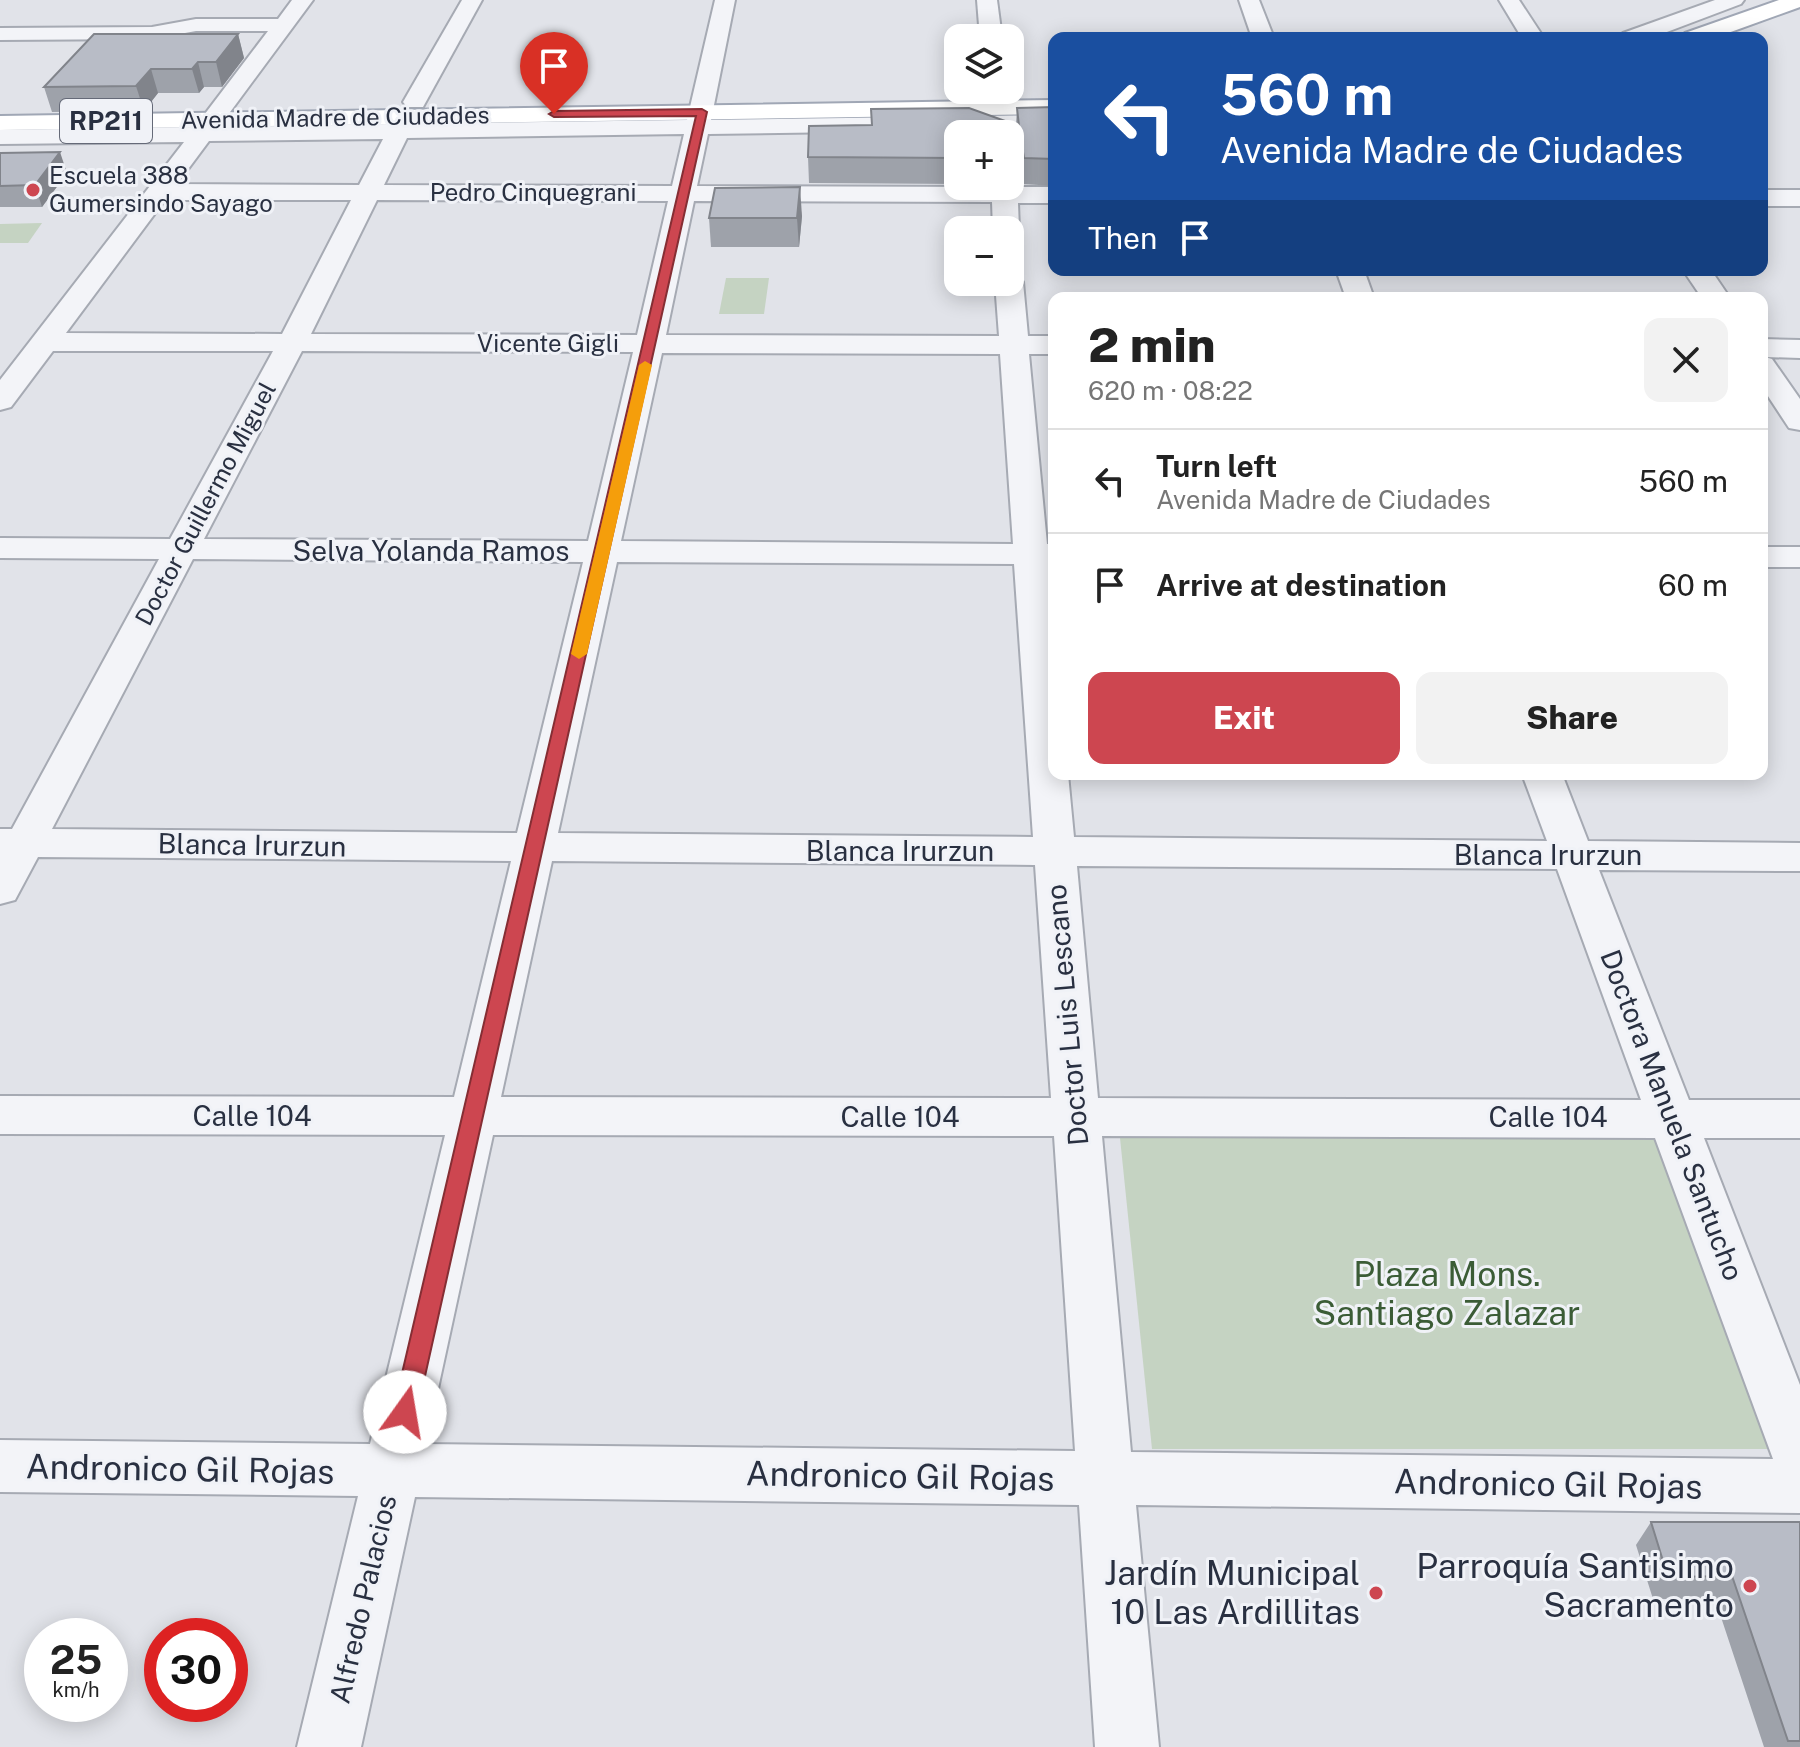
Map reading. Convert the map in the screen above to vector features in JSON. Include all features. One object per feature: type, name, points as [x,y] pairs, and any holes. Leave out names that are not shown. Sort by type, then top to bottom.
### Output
[{"type":"main road","points":[[1710,32],[1800,0]]},
{"type":"main road","name":"Avenida Madre de Ciudades","points":[[0,123],[1048,107]]},
{"type":"street","points":[[0,401],[303,0]]},
{"type":"street","name":"Doctor Guillermo Miguel","points":[[0,889],[12,843],[182,549],[292,343],[407,116],[472,0]]},
{"type":"street","name":"Alfredo Palacios","points":[[329,1747],[702,113],[725,0]]},
{"type":"street","points":[[987,0],[990,24]]},
{"type":"street","points":[[1249,0],[1261,32]]},
{"type":"street","points":[[1509,0],[1529,32]]},
{"type":"street","points":[[1647,32],[1734,0]]},
{"type":"street","points":[[0,34],[152,33],[196,25],[284,25]]},
{"type":"street","points":[[1024,94],[1048,95]]},
{"type":"street","points":[[702,113],[944,97]]},
{"type":"street","points":[[702,113],[944,125]]},
{"type":"street","points":[[0,137],[212,120]]},
{"type":"street","points":[[1024,125],[1048,123]]},
{"type":"street","name":"Pedro Cinquegrani","points":[[156,192],[368,194],[944,190]]},
{"type":"street","name":"Pedro Cinquegrani","points":[[1024,192],[1048,194]]},
{"type":"street","points":[[1768,198],[1800,198]]},
{"type":"street","name":"Doctor Luis Lescano","points":[[1014,296],[1033,345],[1048,703]]},
{"type":"street","name":"Vicente Gigli","points":[[42,342],[1033,345]]},
{"type":"street","points":[[1768,348],[1800,349]]},
{"type":"street","points":[[1768,374],[1800,421]]},
{"type":"street","name":"Selva Yolanda Ramos","points":[[0,548],[1042,554]]},
{"type":"street","points":[[1768,557],[1800,557]]},
{"type":"street","name":"Doctor Luis Lescano","points":[[1051,780],[1054,852],[1127,1747]]},
{"type":"street","name":"Doctora Manuela Santucho","points":[[1544,780],[1800,1457]]},
{"type":"street","name":"Blanca Irurzun","points":[[12,843],[1800,857]]},
{"type":"street","name":"Calle 104","points":[[0,1115],[1800,1119]]},
{"type":"street","name":"Andronico Gil Rojas","points":[[0,1466],[1800,1486]]},
{"type":"green space","points":[[42,223],[28,243],[0,243],[0,224]]},
{"type":"green space","points":[[726,278],[769,278],[764,314],[719,314]]},
{"type":"green space","name":"Plaza Mons. Santiago Zalazar","points":[[1120,1138],[1658,1138],[1774,1449],[1152,1449]]},
{"type":"building","points":[[94,34],[238,34],[216,62],[198,62],[192,69],[151,69],[136,86],[44,87]]},
{"type":"building","points":[[1048,107],[1048,159],[1024,158],[1024,120],[1018,120],[1017,108]]},
{"type":"building","points":[[969,108],[1002,120],[944,120],[944,158],[808,157],[809,126],[872,125],[871,109]]},
{"type":"building","points":[[60,152],[35,185],[0,186],[0,153]]},
{"type":"building","points":[[800,187],[797,218],[709,218],[715,188]]},
{"type":"building","points":[[1651,1522],[1800,1522],[1800,1741],[1788,1741],[1732,1576],[1668,1577]]},
{"type":"slow traffic","points":[[579,654],[645,365]]},
{"type":"place","name":"Escuela 388 Gumersindo Sayago","points":[[33,190]]},
{"type":"place","name":"Parroquía Santisimo Sacramento","points":[[1750,1586]]},
{"type":"place","name":"Jardín Municipal 10 Las Ardillitas","points":[[1376,1593]]},
{"type":"route","points":[[405,1412],[702,112],[554,114]]}]
